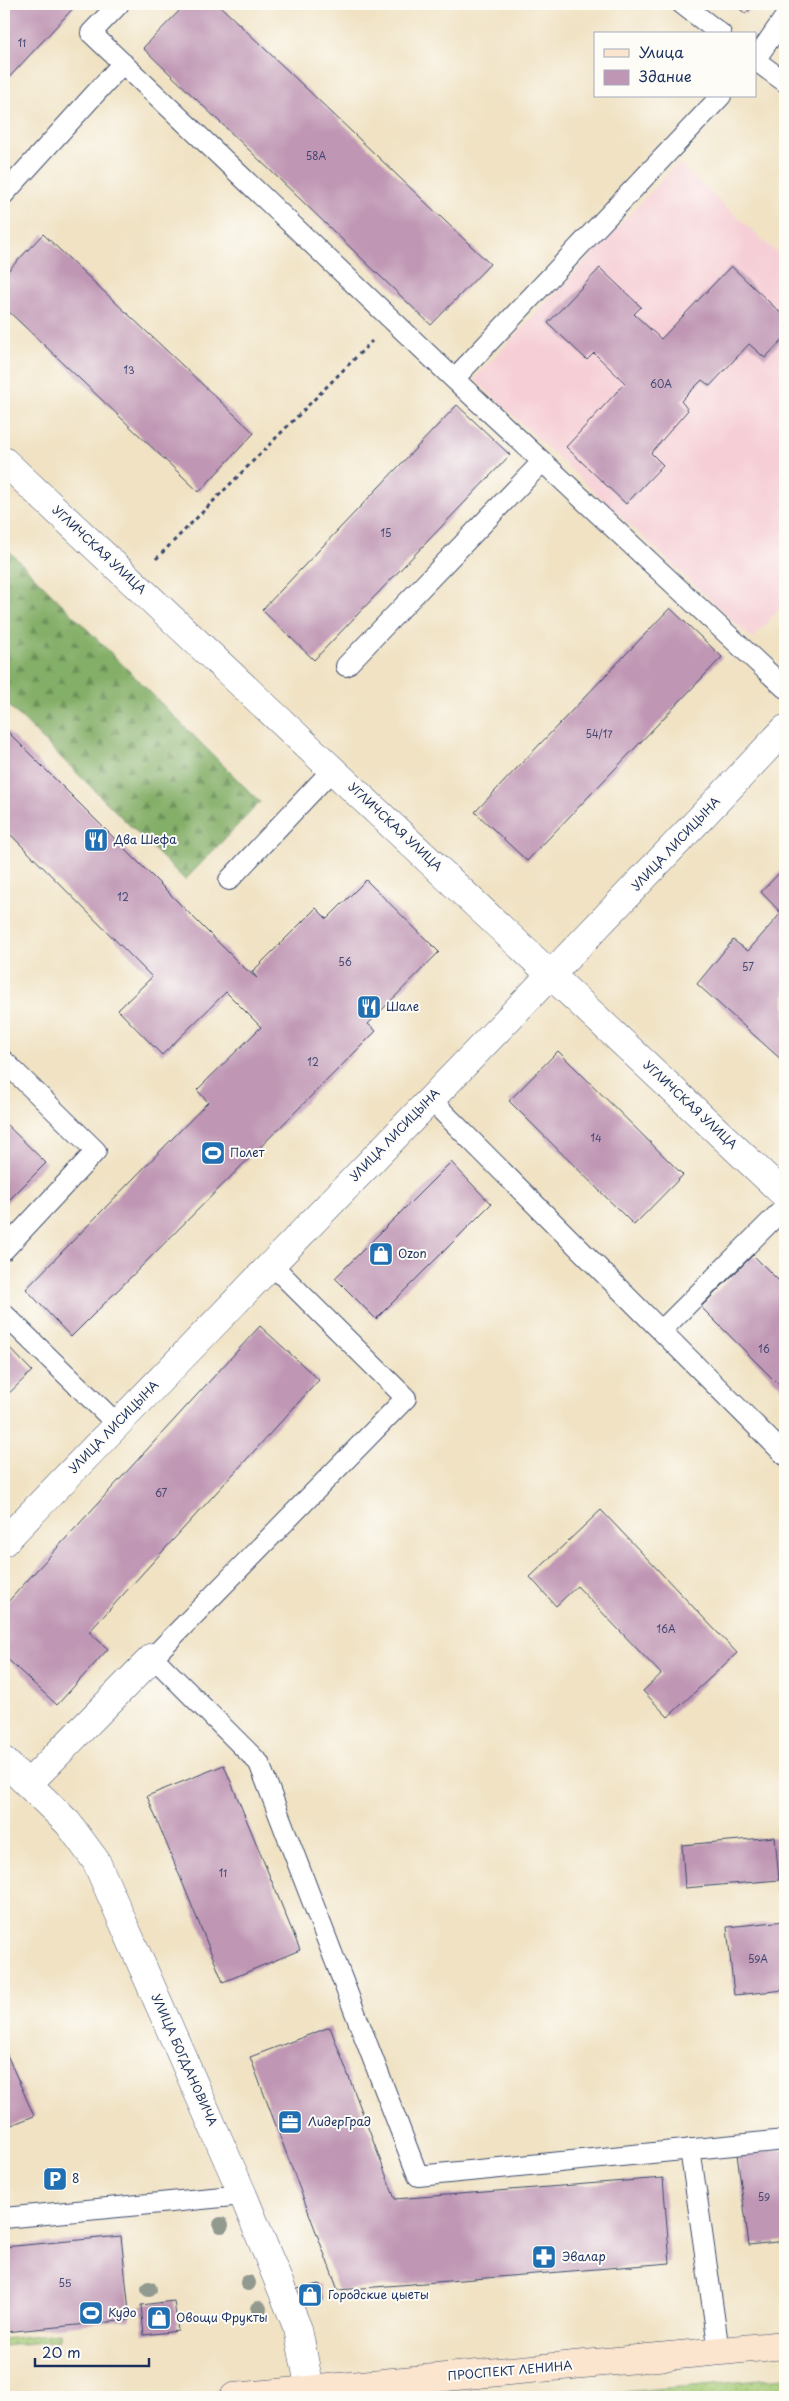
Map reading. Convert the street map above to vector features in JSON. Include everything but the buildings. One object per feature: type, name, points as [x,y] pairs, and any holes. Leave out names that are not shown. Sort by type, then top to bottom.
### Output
[{"type":"main road","name":"ПРОСПЕКТ ЛЕНИНА","points":[[234,2397],[311,2394],[785,2345]]},
{"type":"street","name":"УГЛИЧСКАЯ УЛИЦА","points":[[4,460],[785,1195]]},
{"type":"street","name":"УЛИЦА ЛИСИЦЫНА","points":[[4,1542],[430,1099],[552,975],[785,729]]},
{"type":"street","points":[[28,1784],[153,1657]]},
{"type":"street","name":"УЛИЦА БОГДАНОВИЧА","points":[[4,1761],[68,1822],[96,1861],[243,2195],[298,2330],[311,2394]]},
{"type":"lane","points":[[119,4],[91,34],[454,380],[785,688]]},
{"type":"lane","points":[[682,4],[718,32]]},
{"type":"lane","points":[[756,59],[785,17]]},
{"type":"lane","points":[[756,61],[785,82]]},
{"type":"lane","points":[[4,194],[123,63]]},
{"type":"lane","points":[[454,380],[719,98]]},
{"type":"lane","points":[[346,666],[542,462]]},
{"type":"lane","points":[[229,880],[333,769]]},
{"type":"lane","points":[[4,1061],[96,1151],[4,1250]]},
{"type":"lane","points":[[430,1099],[785,1455]]},
{"type":"lane","points":[[662,1330],[785,1207]]},
{"type":"lane","points":[[271,1264],[406,1398],[153,1657],[259,1763],[418,2176],[785,2140]]},
{"type":"lane","points":[[4,1314],[117,1424]]},
{"type":"lane","points":[[690,2149],[719,2351]]},
{"type":"lane","points":[[4,2218],[243,2195]]},
{"type":"path","points":[[133,582],[392,321]]},
{"type":"shaded area","points":[[678,163],[785,260],[785,603],[752,639],[474,379]]},
{"type":"green space","points":[[4,546],[260,802],[185,880],[4,701]]},
{"type":"green space","points":[[59,2333],[60,2340],[4,2346],[4,2339]]},
{"type":"green space","points":[[785,2378],[785,2397],[564,2397]]},
{"type":"place","name":"Два Шефа","points":[[96,840]]},
{"type":"place","name":"Шале","points":[[369,1007]]},
{"type":"place","name":"Полет","points":[[213,1153]]},
{"type":"place","name":"Ozon","points":[[381,1254]]},
{"type":"place","name":"ЛидерГрад","points":[[290,2122]]},
{"type":"place","name":"8","points":[[55,2179]]},
{"type":"place","name":"Эвалар","points":[[544,2257]]},
{"type":"place","name":"Городские цыеты","points":[[310,2295]]},
{"type":"place","name":"Кудо","points":[[91,2313]]},
{"type":"place","name":"Овощи Фрукты","points":[[159,2318]]}]
